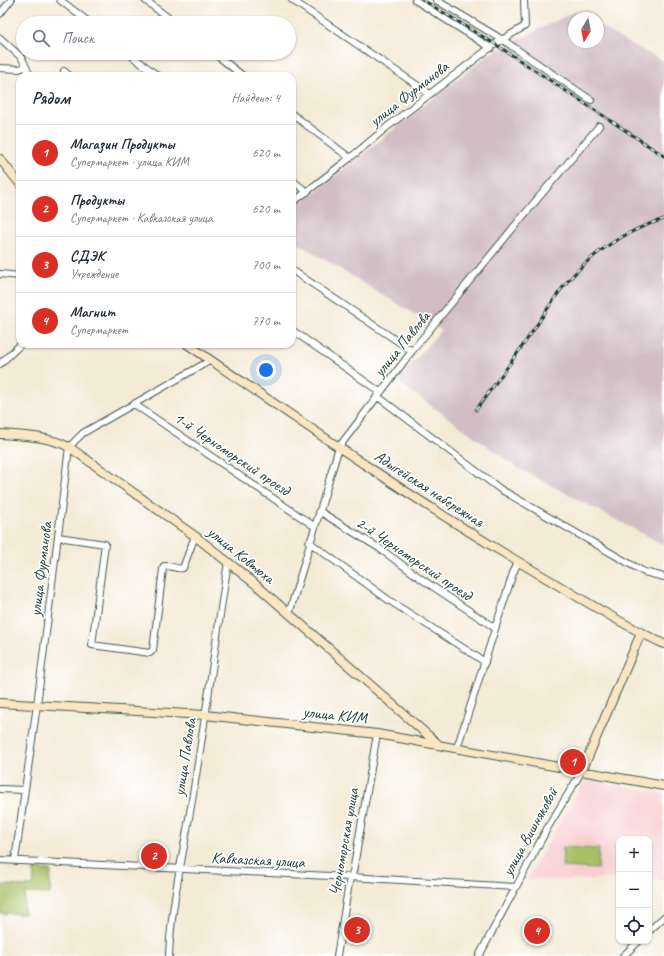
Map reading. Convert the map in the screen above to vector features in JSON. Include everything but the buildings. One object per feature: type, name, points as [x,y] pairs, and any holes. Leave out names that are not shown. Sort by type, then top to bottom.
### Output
[{"type":"street","points":[[0,14],[11,0]]},
{"type":"street","points":[[60,0],[81,16]]},
{"type":"street","points":[[145,0],[166,16]]},
{"type":"street","points":[[292,0],[430,94]]},
{"type":"street","points":[[415,0],[491,48]]},
{"type":"street","points":[[436,0],[503,40],[591,100]]},
{"type":"street","name":"улица Фурманова","points":[[296,200],[430,94],[491,48],[525,26],[524,0]]},
{"type":"street","points":[[0,38],[16,53]]},
{"type":"street","points":[[23,60],[28,72]]},
{"type":"street","points":[[137,60],[153,72]]},
{"type":"street","points":[[223,60],[238,72]]},
{"type":"street","points":[[0,68],[19,69],[25,67]]},
{"type":"street","points":[[296,117],[350,158]]},
{"type":"street","name":"улица Павлова","points":[[289,614],[314,526],[339,447],[412,351],[599,126]]},
{"type":"street","points":[[0,159],[16,179]]},
{"type":"street","points":[[296,183],[307,192]]},
{"type":"street","points":[[296,273],[412,351]]},
{"type":"street","points":[[0,274],[16,276]]},
{"type":"street","points":[[296,333],[379,394],[500,490],[644,572],[664,577]]},
{"type":"street","points":[[0,364],[17,348]]},
{"type":"street","name":"Адыгейская набережная","points":[[193,348],[339,447],[471,533],[641,633],[664,644]]},
{"type":"street","points":[[69,447],[83,432],[211,360]]},
{"type":"street","name":"1-й Черноморский проезд","points":[[134,404],[314,526]]},
{"type":"street","name":"улица Ковтюха","points":[[0,434],[46,438],[57,441],[69,447],[196,536],[254,583],[438,744]]},
{"type":"street","name":"улица Фурманова","points":[[15,860],[37,705],[69,447]]},
{"type":"street","name":"2-й Черноморский проезд","points":[[319,511],[379,548],[422,580],[495,628]]},
{"type":"street","points":[[58,537],[105,544],[92,645],[150,653],[153,650],[164,566],[180,569],[183,568],[196,536]]},
{"type":"street","points":[[310,542],[390,600],[485,662]]},
{"type":"street","name":"улица Павлова","points":[[169,956],[180,868],[194,793],[228,562]]},
{"type":"street","points":[[457,748],[513,573],[518,562]]},
{"type":"street","name":"улица Вишняковой","points":[[479,956],[548,827],[582,771],[641,633]]},
{"type":"street","name":"улица КИМ","points":[[0,704],[205,715],[377,734],[664,786]]},
{"type":"street","name":"Черноморская улица","points":[[337,956],[350,877],[353,872],[377,734]]},
{"type":"street","points":[[0,789],[24,790]]},
{"type":"street","name":"Кавказская улица","points":[[0,860],[180,868],[516,887]]},
{"type":"street","points":[[652,928],[664,917]]},
{"type":"street","points":[[623,956],[636,944]]},
{"type":"shaded area","points":[[568,15],[568,48],[604,48],[604,29],[664,61],[664,545],[518,468],[397,381],[441,330],[296,242],[296,207],[488,55]]},
{"type":"shaded area","points":[[585,779],[664,793],[664,880],[652,879],[652,836],[616,836],[616,879],[527,880]]},
{"type":"green space","points":[[563,847],[599,849],[598,869],[562,867]]},
{"type":"green space","points":[[34,869],[51,870],[50,894],[25,893],[24,914],[0,913],[0,885],[33,886]]},
{"type":"railway","points":[[423,0],[495,44],[664,156]]},
{"type":"railway","points":[[476,410],[522,347],[557,295],[578,270],[612,243],[637,229],[664,219]]},
{"type":"place","name":"Магазин Продукты","points":[[573,762]]},
{"type":"place","name":"Продукты","points":[[154,856]]},
{"type":"place","name":"СДЭК","points":[[357,930]]},
{"type":"place","name":"Магнит","points":[[537,931]]}]
